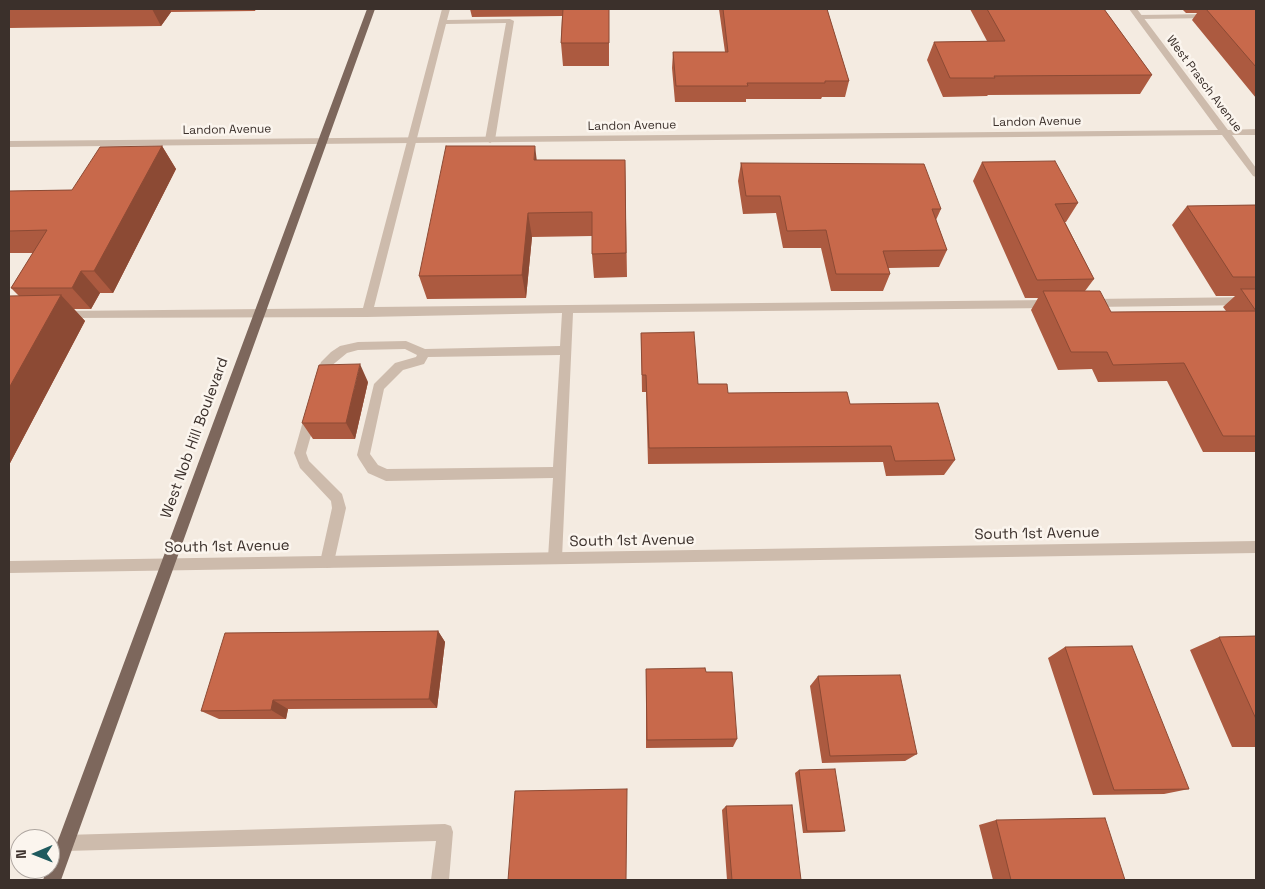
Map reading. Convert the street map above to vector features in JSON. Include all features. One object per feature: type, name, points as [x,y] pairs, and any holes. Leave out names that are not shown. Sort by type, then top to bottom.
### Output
[{"type":"main road","name":"West Nob Hill Boulevard","points":[[52,880],[371,9]]},
{"type":"street","points":[[367,313],[446,9]]},
{"type":"street","name":"West Prasch Avenue","points":[[1133,9],[1256,174]]},
{"type":"street","points":[[1139,17],[1217,16]]},
{"type":"street","points":[[442,22],[510,22],[490,140]]},
{"type":"street","name":"Landon Avenue","points":[[9,144],[1256,132]]},
{"type":"street","points":[[48,316],[1256,301]]},
{"type":"street","points":[[556,558],[568,310]]},
{"type":"street","points":[[327,562],[339,508],[337,498],[304,464],[300,453],[325,365],[344,349],[358,346],[406,345],[424,353],[566,350]]},
{"type":"street","points":[[424,353],[420,361],[399,366],[387,376],[378,388],[363,455],[373,469],[386,475],[559,472]]},
{"type":"street","name":"South 1st Avenue","points":[[9,567],[1256,546]]},
{"type":"street","points":[[66,843],[445,832],[440,880]]},
{"type":"building","points":[[563,9],[609,9],[609,43],[561,43]]},
{"type":"building","points":[[723,9],[827,9],[849,81],[825,81],[825,83],[747,83],[748,86],[676,86],[673,52],[728,52]]},
{"type":"building","points":[[987,9],[1104,9],[1152,75],[950,78],[934,42],[1005,41]]},
{"type":"building","points":[[1206,9],[1256,9],[1256,67]]},
{"type":"building","points":[[162,146],[94,271],[81,271],[72,288],[11,288],[47,230],[9,231],[9,191],[72,190],[100,147]]},
{"type":"building","points":[[446,146],[535,146],[534,160],[625,160],[626,253],[592,254],[592,212],[528,213],[522,275],[419,276]]},
{"type":"building","points":[[1055,161],[1078,203],[1055,204],[1094,279],[1037,280],[982,162]]},
{"type":"building","points":[[741,163],[924,164],[941,209],[932,209],[947,250],[883,251],[890,274],[836,274],[826,230],[787,231],[780,196],[746,196]]},
{"type":"building","points":[[1256,205],[1256,277],[1233,277],[1187,206]]},
{"type":"building","points":[[1241,289],[1256,289],[1256,311]]},
{"type":"building","points":[[1043,291],[1100,291],[1111,312],[1256,311],[1256,436],[1223,436],[1184,363],[1113,365],[1107,352],[1071,352]]},
{"type":"building","points":[[61,295],[9,388],[9,296]]},
{"type":"building","points":[[694,332],[698,384],[727,384],[728,393],[847,392],[850,404],[938,403],[955,460],[895,461],[891,446],[649,448],[646,375],[642,375],[641,333]]},
{"type":"building","points":[[360,364],[346,423],[302,423],[319,365]]},
{"type":"building","points":[[438,631],[429,699],[273,700],[271,710],[201,711],[225,633]]},
{"type":"building","points":[[1256,636],[1256,719],[1219,637]]},
{"type":"building","points":[[1132,646],[1189,789],[1114,790],[1065,647]]},
{"type":"building","points":[[705,668],[706,672],[732,672],[737,739],[647,740],[646,669]]},
{"type":"building","points":[[900,675],[917,754],[830,756],[818,676]]},
{"type":"building","points":[[835,769],[845,831],[807,831],[799,770]]},
{"type":"building","points":[[627,789],[626,880],[508,880],[515,791]]},
{"type":"building","points":[[792,805],[801,880],[732,880],[726,806]]},
{"type":"building","points":[[1105,818],[1125,880],[1011,880],[996,820]]}]
